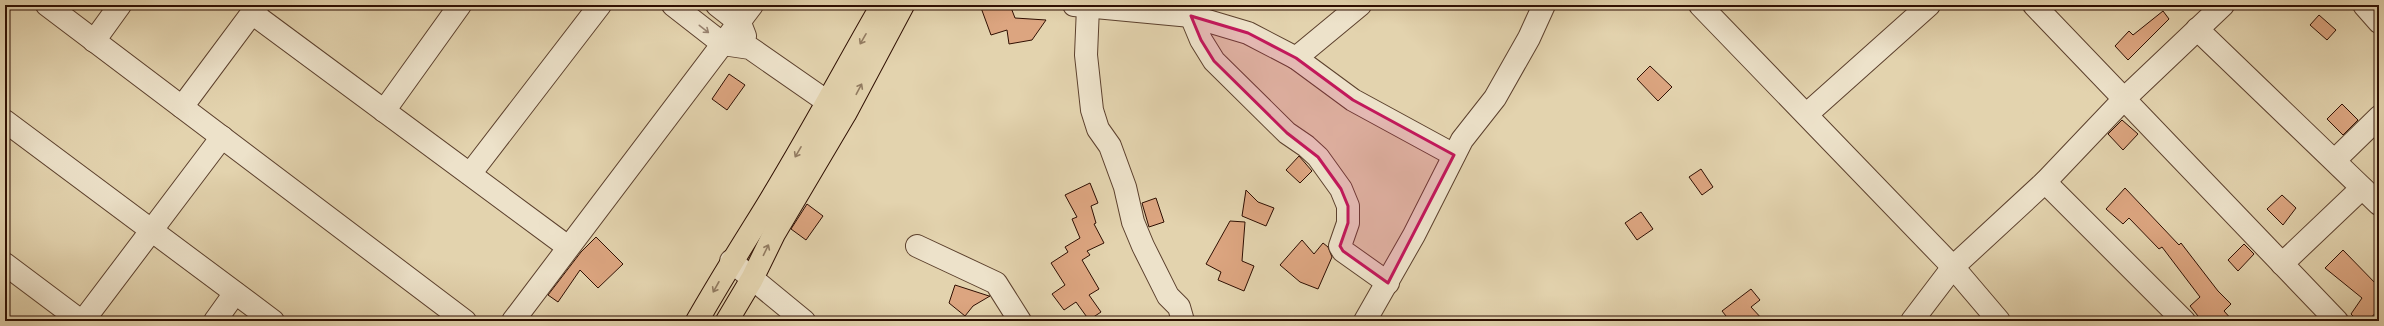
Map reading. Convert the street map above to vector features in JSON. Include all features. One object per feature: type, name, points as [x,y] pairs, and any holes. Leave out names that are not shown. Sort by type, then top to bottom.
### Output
[{"type":"highway","points":[[697,321],[731,261],[755,225],[882,5]]},
{"type":"highway","points":[[727,321],[752,279],[774,234],[845,114],[903,5]]},
{"type":"street","points":[[47,5],[465,321]]},
{"type":"street","points":[[94,41],[120,5]]},
{"type":"street","points":[[384,111],[460,5]]},
{"type":"street","points":[[470,174],[600,5]]},
{"type":"street","points":[[673,5],[723,44],[750,48],[845,114]]},
{"type":"street","points":[[717,5],[740,23],[750,48]]},
{"type":"street","points":[[521,318],[568,247],[740,23],[752,5]]},
{"type":"street","points":[[1296,58],[1360,5]]},
{"type":"street","points":[[1365,321],[1388,283],[1462,140],[1495,98],[1529,38],[1544,5]]},
{"type":"street","points":[[1700,5],[1953,266],[1999,321]]},
{"type":"street","points":[[1807,114],[1929,5]]},
{"type":"street","points":[[2034,5],[2337,321]]},
{"type":"street","points":[[1912,321],[1953,266],[2045,182],[2124,99],[2223,5]]},
{"type":"street","points":[[2364,5],[2379,22]]},
{"type":"street","points":[[1183,321],[1179,307],[1168,296],[1143,246],[1110,146],[1098,129],[1092,110],[1081,6],[1125,8],[1191,16],[1248,33],[1296,58],[1353,100],[1454,155]]},
{"type":"street","points":[[182,107],[255,9],[384,111],[568,247]]},
{"type":"street","points":[[1191,16],[1201,40],[1214,61],[1287,132],[1318,157],[1341,189],[1348,206],[1348,223],[1340,246],[1343,251],[1388,283]]},
{"type":"street","points":[[2197,29],[2335,160],[2379,204]]},
{"type":"street","points":[[2335,160],[2379,117]]},
{"type":"street","points":[[5,121],[273,321]]},
{"type":"street","points":[[5,264],[82,321],[222,137]]},
{"type":"street","points":[[2045,182],[2184,321]]},
{"type":"street","points":[[2282,264],[2362,188]]},
{"type":"street","points":[[917,246],[996,283],[1020,321]]},
{"type":"street","points":[[731,261],[804,321]]},
{"type":"street","points":[[215,321],[235,293]]},
{"type":"highlighted area","points":[[1191,16],[1248,33],[1296,58],[1353,100],[1454,155],[1388,283],[1343,251],[1340,246],[1348,223],[1348,206],[1341,189],[1318,157],[1287,133],[1214,61],[1201,40]]},
{"type":"building","points":[[980,5],[1010,5],[1015,18],[1046,20],[1032,40],[1009,44],[1007,30],[991,35]]},
{"type":"building","points":[[2163,11],[2169,19],[2128,60],[2115,46],[2129,31],[2133,35]]},
{"type":"building","points":[[2319,15],[2336,30],[2327,40],[2310,25]]},
{"type":"building","points":[[1650,66],[1672,87],[1658,101],[1637,79]]},
{"type":"building","points":[[729,74],[745,85],[727,110],[712,99]]},
{"type":"building","points":[[2342,104],[2358,120],[2343,135],[2327,119]]},
{"type":"building","points":[[2122,120],[2138,134],[2123,150],[2108,134]]},
{"type":"building","points":[[1299,156],[1312,171],[1300,183],[1286,170]]},
{"type":"building","points":[[1701,169],[1713,187],[1702,195],[1689,177]]},
{"type":"building","points":[[1090,183],[1098,203],[1091,206],[1096,223],[1094,224],[1104,243],[1087,251],[1090,255],[1082,260],[1099,289],[1089,295],[1101,312],[1089,320],[1076,302],[1064,310],[1052,294],[1065,285],[1051,263],[1068,252],[1065,247],[1080,238],[1072,219],[1077,217],[1065,195]]},
{"type":"building","points":[[2125,188],[2179,245],[2181,243],[2218,291],[2231,304],[2224,311],[2233,321],[2202,321],[2190,306],[2200,297],[2162,247],[2159,249],[2129,218],[2123,224],[2106,209]]},
{"type":"building","points":[[1246,190],[1258,202],[1274,208],[1266,226],[1242,216]]},
{"type":"building","points":[[2282,195],[2296,208],[2283,225],[2267,209]]},
{"type":"building","points":[[1156,198],[1164,222],[1149,227],[1142,203]]},
{"type":"building","points":[[807,204],[823,216],[806,240],[791,229]]},
{"type":"building","points":[[1641,212],[1653,229],[1637,240],[1625,223]]},
{"type":"building","points":[[1230,221],[1245,222],[1242,261],[1254,266],[1244,291],[1218,280],[1221,272],[1206,264]]},
{"type":"building","points":[[596,237],[623,264],[598,288],[580,270],[558,302],[548,295],[581,252]]},
{"type":"building","points":[[1302,240],[1314,254],[1323,243],[1328,247],[1332,257],[1318,289],[1300,282],[1280,265]]},
{"type":"building","points":[[2244,244],[2254,254],[2238,271],[2228,260]]},
{"type":"building","points":[[2343,250],[2379,287],[2379,309],[2368,321],[2358,321],[2351,314],[2362,298],[2325,268]]},
{"type":"building","points":[[955,285],[990,296],[973,306],[965,316],[949,303]]},
{"type":"building","points":[[1751,289],[1760,300],[1751,307],[1764,321],[1730,321],[1722,311]]}]
